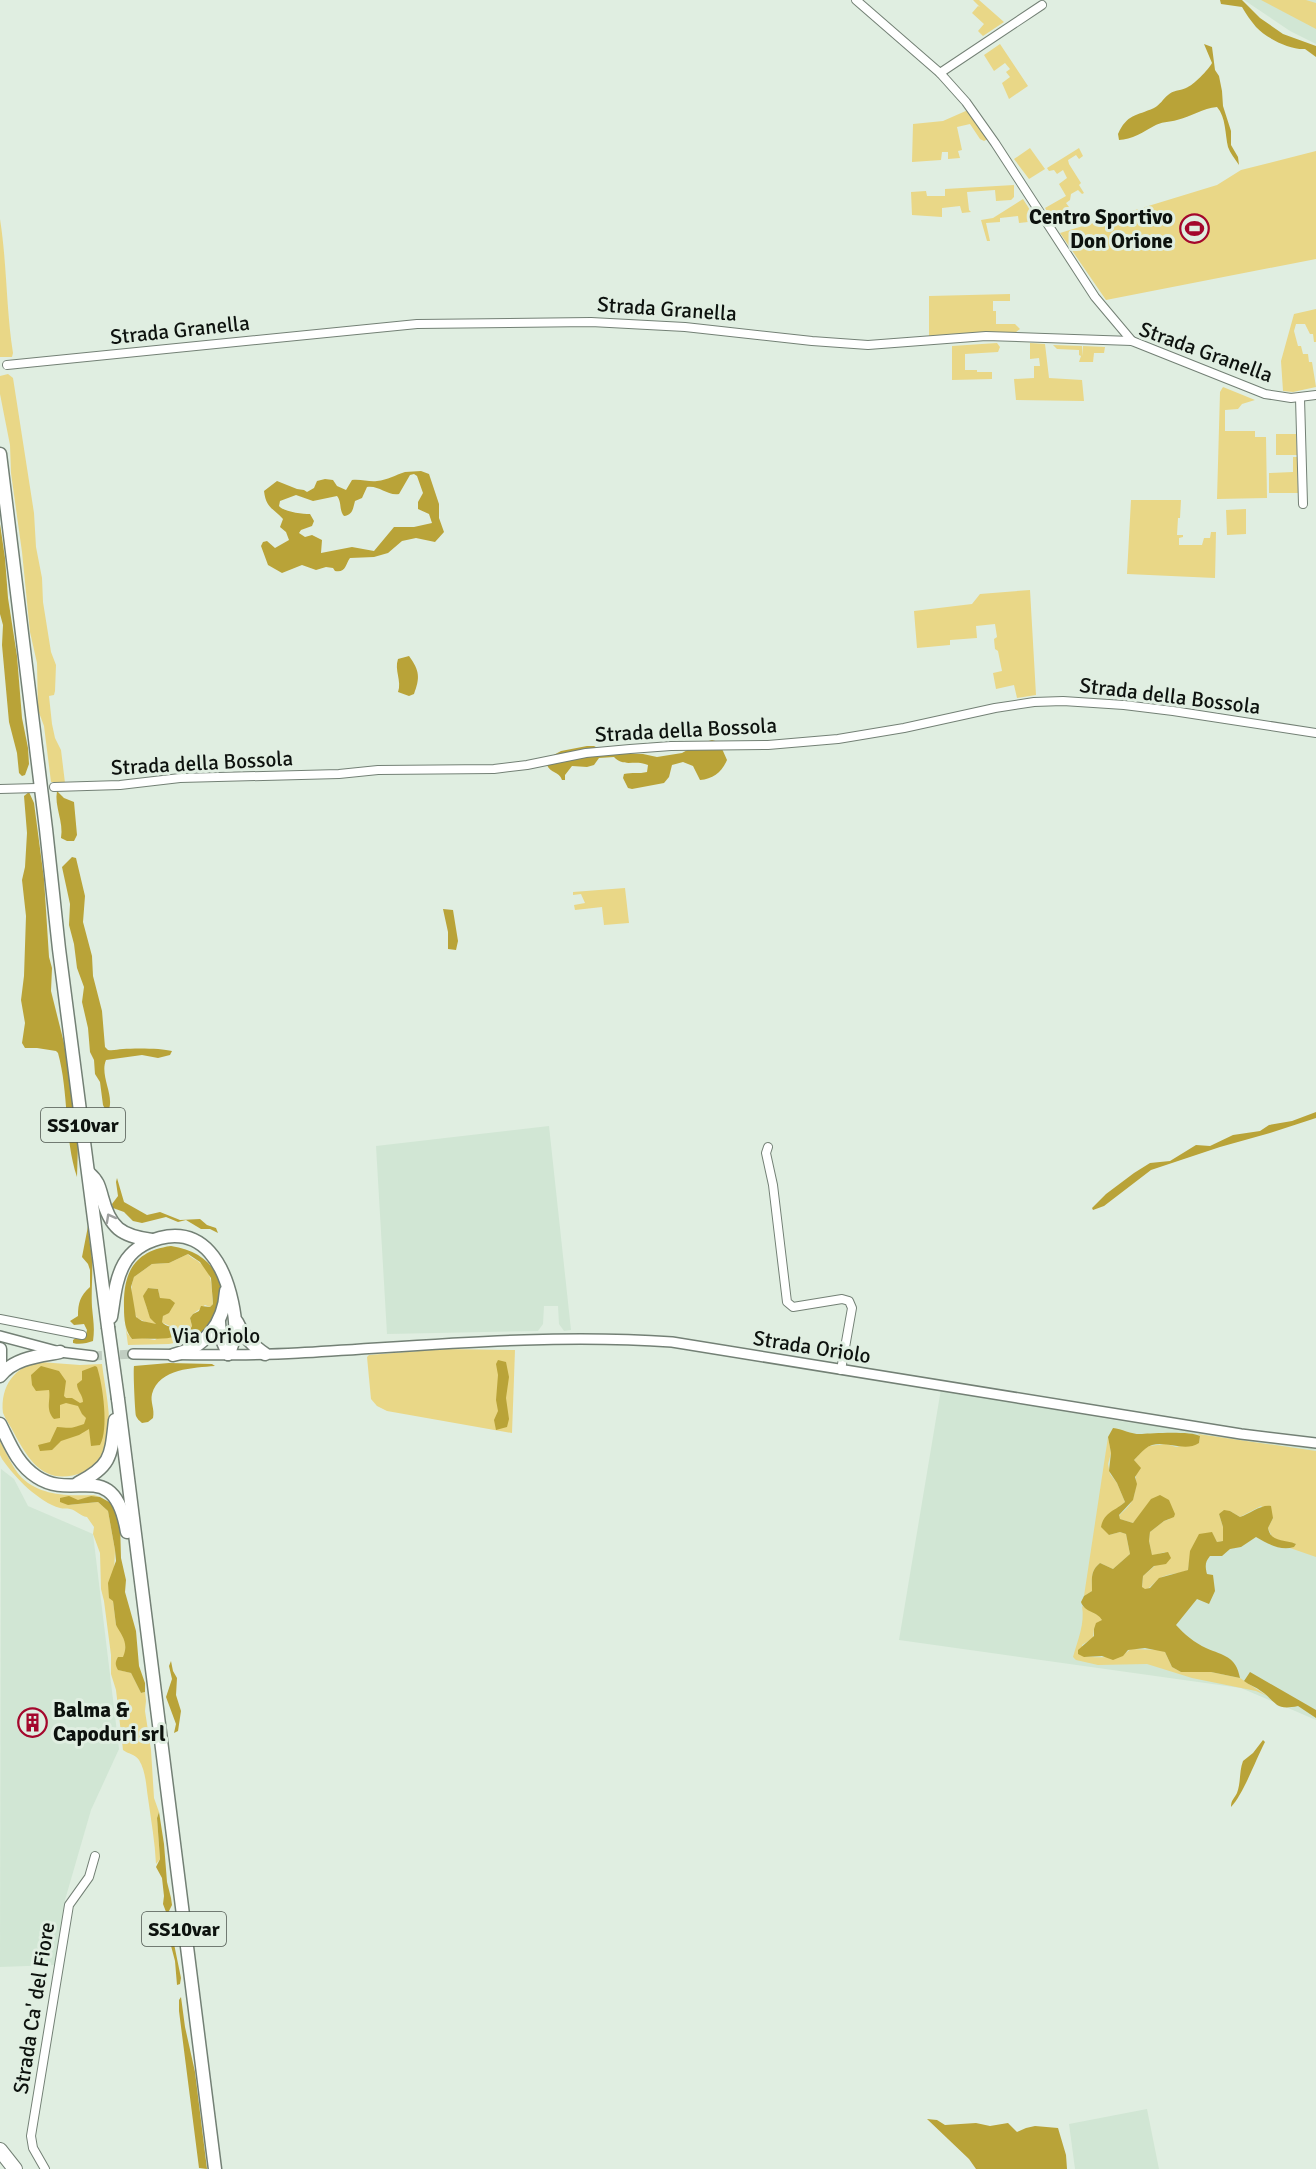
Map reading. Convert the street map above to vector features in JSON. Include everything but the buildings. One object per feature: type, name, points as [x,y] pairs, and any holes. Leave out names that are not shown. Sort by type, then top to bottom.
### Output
[{"type":"highway","name":"SS10var","points":[[0,454],[46,829],[58,949],[110,1305],[108,1328],[215,2169]]},
{"type":"highway","points":[[89,1173],[98,1181],[109,1220],[117,1228],[138,1238],[153,1240]]},
{"type":"highway","points":[[110,1305],[124,1263],[142,1245],[166,1236],[193,1240],[205,1247],[219,1262],[226,1281],[235,1318],[236,1333],[228,1354]]},
{"type":"highway","points":[[226,1281],[225,1300],[219,1322],[220,1335],[228,1354]]},
{"type":"highway","points":[[235,1318],[243,1335],[265,1354]]},
{"type":"highway","points":[[173,1355],[196,1347],[219,1322]]},
{"type":"highway","points":[[0,1349],[0,1369]]},
{"type":"highway","points":[[0,1376],[7,1368],[27,1359],[60,1352]]},
{"type":"highway","points":[[75,1484],[90,1477],[111,1454],[118,1399]]},
{"type":"highway","points":[[0,1424],[17,1458],[29,1471],[52,1484],[100,1486],[115,1498],[121,1508],[127,1532],[136,1542]]},
{"type":"highway","points":[[0,2150],[15,2169]]},
{"type":"street","points":[[856,0],[940,73],[981,121],[1086,285],[1132,341]]},
{"type":"street","points":[[940,73],[1042,5]]},
{"type":"street","name":"Strada Granella","points":[[7,365],[445,322],[603,322],[685,327],[868,345],[986,336],[1132,341],[1260,393],[1299,398],[1316,395]]},
{"type":"street","points":[[1299,398],[1303,504]]},
{"type":"street","name":"Strada della Bossola","points":[[54,787],[120,785],[180,778],[339,774],[378,770],[494,769],[586,753],[630,749],[838,739],[904,728],[995,708],[1063,700],[1173,711],[1316,734]]},
{"type":"street","points":[[0,789],[37,788]]},
{"type":"street","points":[[768,1147],[766,1153],[773,1185],[787,1302],[793,1306],[842,1299],[849,1301],[852,1308],[841,1370]]},
{"type":"street","points":[[0,1319],[82,1335]]},
{"type":"street","points":[[0,1336],[60,1352],[93,1356]]},
{"type":"street","name":"Strada Oriolo","points":[[298,1353],[445,1343],[624,1338],[672,1342],[1240,1434],[1316,1443]]},
{"type":"street","name":"Via Oriolo","points":[[133,1354],[298,1353]]},
{"type":"street","name":"Strada Ca' del Fiore","points":[[45,2169],[33,2148],[31,2136],[69,1905],[89,1877],[94,1856]]},
{"type":"shaded area","points":[[973,0],[979,0],[1004,22],[983,36],[978,31],[984,24],[972,13],[978,6],[980,7]]},
{"type":"shaded area","points":[[1220,0],[1242,0],[1260,18],[1283,34],[1316,46],[1316,57],[1305,49],[1292,48],[1272,39],[1256,27],[1242,7],[1221,4]]},
{"type":"shaded area","points":[[1244,0],[1316,0],[1316,44],[1290,31]]},
{"type":"shaded area","points":[[1261,0],[1306,0],[1316,3],[1316,29]]},
{"type":"shaded area","points":[[1000,44],[1028,86],[1009,99],[1002,83],[1010,77],[1006,72],[1010,69],[1005,63],[994,71],[984,55]]},
{"type":"shaded area","points":[[1204,44],[1212,47],[1223,106],[1231,131],[1231,145],[1238,157],[1239,165],[1228,147],[1224,121],[1217,107],[1159,124],[1133,137],[1119,140],[1118,134],[1121,127],[1129,119],[1156,107],[1170,93],[1197,81],[1212,63]]},
{"type":"shaded area","points":[[968,110],[988,139],[984,141],[980,139],[970,124],[957,127],[962,150],[958,151],[960,158],[948,159],[948,152],[942,152],[941,160],[912,162],[913,124],[943,121]]},
{"type":"shaded area","points":[[1030,148],[1045,169],[1029,179],[1014,159]]},
{"type":"shaded area","points":[[1079,148],[1083,156],[1079,159],[1076,155],[1068,160],[1084,193],[1078,190],[1071,194],[1070,200],[1066,203],[1069,207],[1057,216],[1058,225],[1056,226],[1045,208],[1066,196],[1059,184],[1067,178],[1063,170],[1057,174],[1054,170],[1049,171],[1047,168]]},
{"type":"shaded area","name":"Centro Sportivo Don Orione","points":[[1316,151],[1316,259],[1106,300],[1060,233],[1217,185],[1241,170]]},
{"type":"shaded area","points":[[1014,185],[1014,197],[1011,200],[996,201],[995,190],[967,192],[971,212],[962,213],[960,206],[942,208],[942,217],[912,215],[911,192],[926,191],[927,196],[945,196],[945,189]]},
{"type":"shaded area","points":[[1023,199],[1037,221],[1019,223],[1018,216],[1000,218],[1000,222],[986,223],[990,241],[987,241],[981,220],[993,218]]},
{"type":"shaded area","points":[[0,219],[13,353],[12,357],[0,357]]},
{"type":"shaded area","points":[[1010,294],[1010,301],[993,301],[993,311],[996,311],[996,324],[1015,324],[1020,329],[1016,332],[929,337],[929,296]]},
{"type":"shaded area","points":[[1316,309],[1316,342],[1305,324],[1296,324],[1294,331],[1298,346],[1301,346],[1303,354],[1308,354],[1309,362],[1312,362],[1316,387],[1293,392],[1283,391],[1281,361],[1294,314]]},
{"type":"shaded area","points":[[997,343],[1000,347],[998,352],[965,354],[965,370],[992,372],[992,379],[952,380],[952,346]]},
{"type":"shaded area","points":[[1030,343],[1045,344],[1049,378],[1082,380],[1084,401],[1016,400],[1014,379],[1034,378],[1034,366],[1040,366],[1039,358],[1030,359]]},
{"type":"shaded area","points":[[1053,345],[1082,346],[1082,356],[1083,346],[1105,347],[1104,353],[1094,353],[1093,362],[1079,362],[1081,356],[1079,350],[1057,349]]},
{"type":"shaded area","points":[[8,374],[13,378],[34,513],[43,602],[51,652],[56,665],[55,691],[54,695],[49,696],[52,724],[61,750],[65,783],[51,782],[44,726],[38,710],[37,663],[30,632],[11,473],[10,445],[0,394],[0,376]]},
{"type":"shaded area","points":[[1223,387],[1255,400],[1242,404],[1238,409],[1225,410],[1225,431],[1255,431],[1255,437],[1266,437],[1267,498],[1217,499],[1220,392]]},
{"type":"shaded area","points":[[1276,434],[1296,434],[1297,455],[1276,455]]},
{"type":"shaded area","points":[[1293,457],[1297,457],[1298,493],[1269,493],[1269,473],[1293,472]]},
{"type":"shaded area","points":[[421,471],[429,474],[439,504],[439,518],[444,532],[435,542],[416,538],[402,541],[388,553],[374,557],[350,558],[343,570],[339,571],[326,567],[316,570],[302,565],[282,573],[268,565],[261,546],[263,542],[267,541],[275,548],[289,540],[286,532],[280,527],[283,519],[270,507],[265,497],[264,491],[277,481],[307,492],[314,488],[317,481],[333,480],[337,486],[346,490],[352,480],[377,481],[405,472]],"holes":[[[410,475],[417,476],[423,493],[418,502],[418,509],[429,514],[432,523],[414,527],[394,527],[374,551],[352,547],[321,553],[322,540],[312,535],[305,537],[299,533],[312,526],[314,521],[310,514],[289,511],[279,506],[280,501],[296,495],[313,501],[337,496],[344,516],[352,511],[355,501],[362,498],[367,487],[399,494]]]},
{"type":"shaded area","points":[[1131,500],[1181,500],[1177,535],[1183,535],[1183,537],[1179,538],[1179,545],[1202,545],[1204,538],[1210,538],[1211,532],[1216,532],[1215,578],[1127,574]]},
{"type":"shaded area","points":[[1246,509],[1246,534],[1227,535],[1226,510]]},
{"type":"shaded area","points":[[0,524],[17,656],[22,718],[28,748],[29,764],[25,775],[22,776],[19,773],[17,753],[9,722],[2,645]]},
{"type":"shaded area","points":[[1030,590],[1036,695],[1017,698],[1014,685],[996,689],[993,673],[1002,671],[998,651],[995,649],[994,639],[997,637],[995,624],[976,626],[977,638],[950,640],[950,645],[917,648],[914,611],[972,604],[980,594]]},
{"type":"shaded area","points":[[409,656],[417,670],[418,679],[414,694],[409,696],[398,692],[397,667],[398,659]]},
{"type":"shaded area","points":[[712,740],[719,742],[727,760],[716,774],[700,780],[693,766],[683,762],[672,765],[669,777],[664,783],[632,789],[628,788],[623,778],[624,774],[647,772],[648,765],[626,763],[614,757],[599,758],[594,765],[572,766],[565,775],[565,780],[562,780],[547,765],[550,757],[561,751],[587,746],[594,746],[607,753],[643,754],[657,757],[682,753],[698,744]]},
{"type":"shaded area","points":[[57,791],[64,798],[74,802],[77,835],[74,841],[61,838]]},
{"type":"shaded area","points":[[29,792],[34,803],[44,879],[49,957],[52,968],[51,991],[64,1043],[73,1096],[78,1143],[77,1177],[70,1146],[64,1084],[58,1053],[25,1048],[22,1043],[25,1023],[21,1000],[26,916],[22,880],[27,833],[24,796]]},
{"type":"shaded area","points":[[72,857],[76,858],[85,896],[83,922],[102,1011],[105,1047],[108,1050],[141,1048],[172,1051],[170,1055],[158,1058],[142,1055],[106,1060],[104,1067],[110,1101],[107,1113],[90,1052],[88,1028],[82,1002],[84,987],[77,968],[69,925],[70,904],[62,867]]},
{"type":"shaded area","points":[[625,888],[629,923],[604,925],[602,907],[575,910],[574,905],[585,903],[581,894],[573,895],[573,892]]},
{"type":"shaded area","points":[[443,909],[453,910],[458,941],[456,950],[448,949],[448,932]]},
{"type":"shaded area","points":[[1316,1112],[1316,1118],[1151,1170],[1104,1206],[1093,1210],[1092,1208],[1106,1194],[1150,1163],[1170,1161],[1196,1145],[1210,1146],[1233,1135],[1260,1131],[1269,1125],[1292,1121]]},
{"type":"shaded area","points":[[549,1126],[571,1330],[564,1331],[559,1324],[558,1306],[544,1306],[543,1324],[538,1331],[387,1334],[376,1146]]},
{"type":"shaded area","points":[[117,1178],[124,1202],[147,1215],[160,1212],[180,1220],[200,1219],[216,1228],[218,1233],[210,1229],[201,1229],[186,1220],[178,1222],[166,1217],[142,1223],[133,1221],[124,1212],[113,1208],[112,1204],[118,1196]]},
{"type":"shaded area","points":[[89,1221],[94,1336],[93,1341],[76,1344],[73,1340],[85,1339],[87,1330],[84,1324],[74,1325],[70,1321],[78,1316],[80,1300],[90,1287],[90,1270],[82,1257]]},
{"type":"shaded area","points":[[171,1246],[189,1251],[203,1259],[214,1270],[220,1283],[221,1297],[218,1311],[210,1325],[196,1338],[186,1337],[192,1326],[190,1318],[193,1314],[199,1311],[201,1306],[210,1307],[213,1304],[211,1278],[200,1262],[188,1254],[169,1263],[152,1264],[134,1277],[131,1287],[136,1317],[156,1324],[150,1318],[143,1296],[148,1288],[158,1289],[160,1298],[170,1299],[175,1303],[169,1313],[163,1316],[162,1322],[178,1331],[177,1336],[132,1339],[126,1329],[124,1316],[124,1296],[128,1275],[139,1259],[147,1253]]},
{"type":"shaded area","points":[[188,1254],[208,1272],[213,1304],[210,1307],[205,1305],[190,1318],[192,1326],[186,1337],[193,1339],[169,1344],[128,1345],[125,1323],[127,1333],[132,1339],[155,1340],[170,1326],[161,1322],[163,1316],[172,1308],[170,1299],[160,1299],[158,1289],[148,1288],[145,1297],[146,1306],[156,1324],[152,1325],[137,1318],[132,1298],[134,1277],[152,1264],[169,1263]]},
{"type":"shaded area","points":[[444,1349],[515,1350],[512,1433],[387,1411],[377,1406],[371,1399],[367,1357],[369,1355]]},
{"type":"shaded area","points":[[498,1360],[506,1362],[509,1377],[506,1398],[509,1419],[507,1427],[496,1430],[494,1420],[498,1411],[496,1364]]},
{"type":"shaded area","points":[[40,1362],[102,1364],[109,1412],[108,1441],[100,1460],[84,1472],[71,1476],[59,1476],[41,1469],[26,1454],[3,1413],[4,1394],[11,1379],[23,1368]]},
{"type":"shaded area","points":[[169,1363],[212,1364],[215,1366],[178,1371],[162,1379],[152,1394],[153,1418],[142,1423],[136,1416],[134,1366]]},
{"type":"shaded area","points":[[41,1366],[59,1371],[66,1381],[64,1396],[80,1403],[83,1400],[77,1384],[82,1380],[82,1371],[97,1367],[105,1418],[100,1445],[91,1446],[89,1429],[61,1441],[52,1450],[40,1451],[38,1445],[50,1442],[57,1427],[79,1426],[84,1424],[86,1418],[78,1406],[66,1403],[60,1405],[60,1418],[54,1419],[49,1408],[49,1390],[36,1391],[32,1385],[31,1375]]},
{"type":"shaded area","points":[[941,1389],[1113,1420],[1316,1449],[1316,1720],[1241,1688],[899,1640]]},
{"type":"shaded area","points":[[1113,1428],[1139,1434],[1181,1433],[1200,1436],[1199,1443],[1193,1446],[1151,1445],[1134,1460],[1141,1468],[1135,1477],[1137,1484],[1133,1500],[1119,1515],[1120,1519],[1133,1523],[1151,1499],[1160,1495],[1169,1500],[1175,1514],[1174,1517],[1164,1521],[1150,1532],[1152,1555],[1168,1552],[1171,1558],[1166,1564],[1154,1566],[1143,1576],[1142,1587],[1145,1589],[1150,1588],[1159,1578],[1188,1570],[1190,1551],[1199,1534],[1212,1532],[1217,1542],[1223,1541],[1223,1527],[1219,1514],[1224,1510],[1240,1517],[1259,1508],[1271,1506],[1273,1518],[1268,1528],[1270,1533],[1275,1538],[1296,1544],[1289,1548],[1279,1547],[1256,1537],[1241,1547],[1230,1549],[1222,1556],[1210,1556],[1206,1562],[1206,1569],[1207,1574],[1213,1575],[1215,1591],[1209,1604],[1197,1599],[1176,1625],[1198,1644],[1232,1661],[1236,1665],[1240,1678],[1211,1672],[1181,1672],[1172,1667],[1165,1652],[1145,1648],[1128,1650],[1123,1656],[1113,1660],[1102,1656],[1084,1657],[1078,1654],[1078,1650],[1094,1636],[1096,1623],[1102,1620],[1085,1608],[1081,1602],[1084,1596],[1092,1591],[1092,1576],[1095,1569],[1100,1563],[1113,1569],[1130,1554],[1126,1534],[1120,1532],[1109,1535],[1101,1527],[1107,1515],[1125,1502],[1109,1471],[1111,1453],[1108,1437]]},
{"type":"shaded area","points":[[1198,1434],[1316,1451],[1316,1557],[1290,1548],[1296,1544],[1273,1539],[1268,1528],[1273,1518],[1261,1506],[1240,1517],[1230,1511],[1219,1514],[1223,1527],[1223,1541],[1217,1542],[1212,1533],[1199,1540],[1193,1547],[1188,1570],[1162,1577],[1146,1590],[1142,1588],[1143,1576],[1157,1564],[1165,1552],[1152,1556],[1150,1532],[1170,1519],[1136,1520],[1133,1523],[1120,1519],[1119,1516],[1130,1504],[1135,1493],[1136,1463],[1134,1460],[1149,1446],[1166,1444],[1176,1447],[1199,1443]]},
{"type":"shaded area","points":[[1108,1437],[1111,1453],[1108,1464],[1110,1474],[1117,1483],[1125,1502],[1115,1510],[1109,1535],[1120,1532],[1126,1534],[1130,1554],[1113,1569],[1100,1563],[1093,1572],[1092,1591],[1084,1596]]},
{"type":"shaded area","points":[[0,1441],[16,1470],[30,1484],[56,1494],[94,1495],[100,1497],[91,1496],[68,1505],[98,1502],[108,1511],[115,1550],[113,1601],[116,1625],[122,1632],[126,1644],[119,1670],[131,1673],[141,1693],[145,1692],[154,1798],[159,1812],[157,1818],[160,1859],[156,1864],[143,1769],[137,1758],[123,1750],[101,1589],[100,1553],[93,1534],[94,1527],[87,1517],[52,1505],[28,1488],[2,1459]]},
{"type":"shaded area","points":[[1,1469],[14,1479],[28,1506],[93,1534],[119,1749],[91,1810],[65,1900],[55,1965],[0,1967]]},
{"type":"shaded area","points":[[69,1496],[78,1500],[91,1496],[100,1497],[111,1503],[117,1510],[120,1523],[121,1558],[126,1580],[125,1592],[136,1631],[139,1666],[145,1683],[145,1692],[141,1693],[131,1673],[118,1670],[116,1665],[118,1657],[123,1657],[125,1648],[124,1640],[116,1625],[113,1601],[109,1598],[108,1583],[116,1561],[108,1511],[98,1502],[68,1505],[60,1502],[60,1498]]},
{"type":"shaded area","points":[[1082,1606],[1101,1617],[1102,1620],[1094,1629],[1093,1638],[1082,1645],[1084,1657],[1120,1656],[1131,1649],[1160,1650],[1165,1652],[1172,1667],[1181,1672],[1211,1672],[1240,1678],[1267,1696],[1256,1691],[1192,1678],[1147,1664],[1098,1665],[1076,1660],[1073,1657],[1082,1625]]},
{"type":"shaded area","points":[[171,1661],[177,1678],[176,1695],[181,1711],[178,1731],[174,1733],[176,1724],[166,1697],[172,1679],[169,1666]]},
{"type":"shaded area","points":[[1250,1672],[1316,1710],[1316,1718],[1298,1706],[1280,1706],[1244,1681]]},
{"type":"shaded area","points":[[1263,1740],[1265,1742],[1249,1776],[1231,1807],[1237,1793],[1243,1761]]},
{"type":"shaded area","points":[[159,1812],[172,1905],[168,1913],[174,1924],[173,1939],[181,1978],[180,1984],[177,1985],[175,1961],[170,1942],[171,1925],[163,1904],[162,1878],[156,1867],[160,1859],[157,1818]]},
{"type":"shaded area","points":[[181,1997],[195,2072],[207,2169],[199,2168],[179,2011]]},
{"type":"shaded area","points":[[1147,2109],[1159,2169],[1075,2169],[1069,2124]]},
{"type":"shaded area","points":[[927,2119],[937,2120],[945,2125],[976,2123],[990,2126],[1008,2123],[1017,2132],[1035,2126],[1058,2128],[1066,2155],[1067,2169],[976,2169],[969,2159]]},
{"type":"tunnel","points":[[93,1356],[133,1354]]},
{"type":"place","name":"Centro Sportivo Don Orione","points":[[1194,229]]},
{"type":"place","name":"Balma & Capoduri srl","points":[[32,1722]]}]
